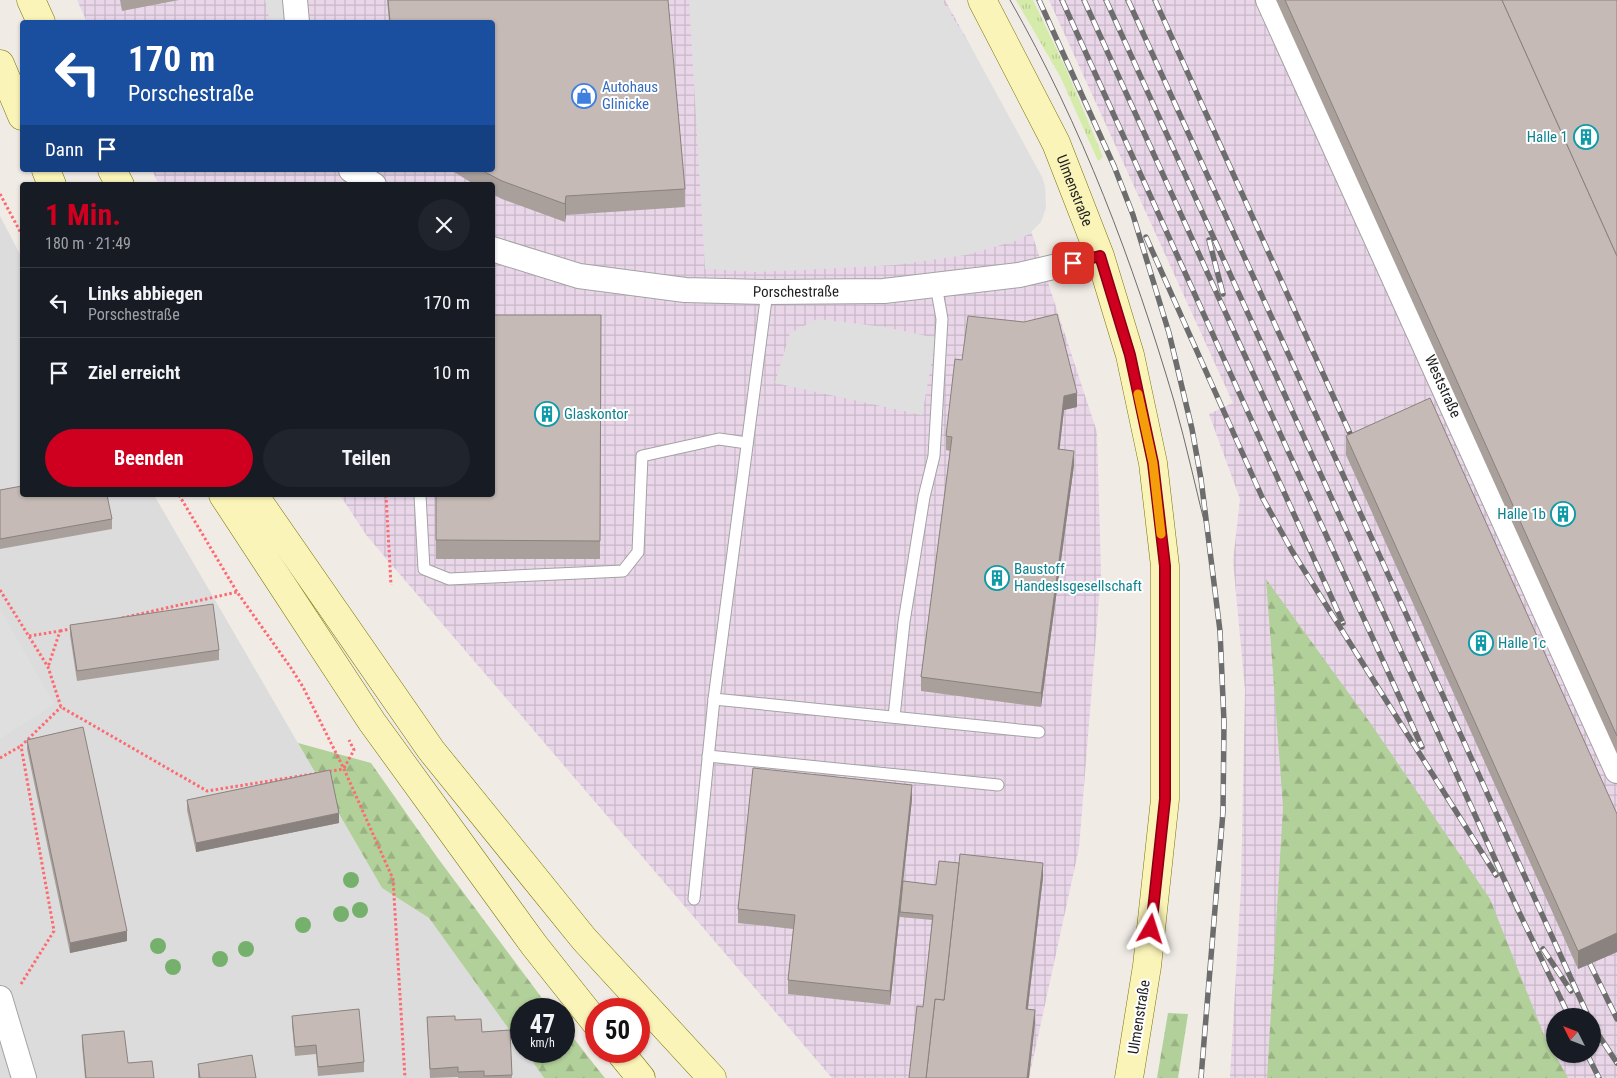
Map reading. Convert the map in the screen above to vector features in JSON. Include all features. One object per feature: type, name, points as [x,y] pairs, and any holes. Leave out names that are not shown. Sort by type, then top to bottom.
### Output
[{"type":"main road","points":[[30,0],[40,20]]},
{"type":"main road","name":"Ulmenstraße","points":[[982,0],[1056,143],[1100,256],[1130,355],[1153,463],[1165,566],[1165,799],[1147,966],[1130,1078]]},
{"type":"main road","points":[[0,64],[20,111]]},
{"type":"main road","points":[[224,497],[372,722],[534,945],[585,1009]]},
{"type":"main road","points":[[255,497],[431,750],[584,939],[712,1078]]},
{"type":"main road","points":[[629,1063],[641,1078]]},
{"type":"street","points":[[295,0],[297,20]]},
{"type":"street","name":"Weststraße","points":[[1268,0],[1617,771]]},
{"type":"street","points":[[354,172],[369,182]]},
{"type":"street","name":"Porschestraße","points":[[495,250],[579,276],[686,290],[767,292],[884,291],[1019,275],[1100,256]]},
{"type":"street","points":[[2,1004],[24,1078]]},
{"type":"lane","points":[[894,717],[904,622],[924,498],[934,456],[942,319],[936,285]]},
{"type":"lane","points":[[694,899],[714,698],[767,292]]},
{"type":"lane","points":[[420,497],[424,569],[448,579],[623,571],[638,552],[642,456],[719,439],[747,443]]},
{"type":"lane","points":[[714,698],[1039,732]]},
{"type":"lane","points":[[708,756],[998,785]]},
{"type":"path","points":[[0,194],[20,231]]},
{"type":"path","points":[[180,497],[237,592],[303,687],[344,769],[393,879],[405,1078]]},
{"type":"path","points":[[386,497],[391,585]]},
{"type":"path","points":[[0,590],[48,667],[61,708],[208,791],[344,769]]},
{"type":"path","points":[[116,619],[237,592]]},
{"type":"path","points":[[29,636],[60,632],[78,627]]},
{"type":"path","points":[[48,667],[60,632]]},
{"type":"path","points":[[291,668],[297,662]]},
{"type":"path","points":[[0,758],[21,746],[61,708]]},
{"type":"path","points":[[2,1004],[54,931],[21,746]]},
{"type":"shaded area","points":[[77,0],[945,0],[970,45],[1097,432],[1101,574],[1079,848],[1029,1078],[832,1078],[367,536],[341,497],[495,497],[495,182],[158,182],[153,172],[495,172],[495,20],[86,20]]},
{"type":"shaded area","points":[[265,0],[284,0],[288,20],[270,20]]},
{"type":"shaded area","points":[[689,0],[942,0],[970,45],[1042,177],[1045,186],[1046,208],[1041,222],[1029,234],[1015,241],[966,255],[895,265],[757,272],[705,269]]},
{"type":"shaded area","points":[[1049,0],[1617,0],[1617,1078],[1230,1078],[1241,886],[1245,690],[1233,561],[1240,499],[1209,414],[1233,403]]},
{"type":"shaded area","points":[[0,216],[20,254],[20,497],[155,497],[382,888],[429,918],[510,1031],[510,1063],[533,1063],[544,1078],[0,1078]]},
{"type":"shaded area","points":[[817,319],[885,327],[936,338],[922,415],[775,383],[790,333]]},
{"type":"shaded area","points":[[0,609],[54,704],[0,739]]},
{"type":"green space","points":[[1016,0],[1033,0],[1067,71],[1103,157],[1098,161],[1061,78]]},
{"type":"green space","points":[[1266,579],[1371,724],[1490,899],[1546,1039],[1546,1063],[1560,1063],[1568,1078],[1267,1078],[1283,807]]},
{"type":"green space","points":[[298,743],[371,763],[437,857],[542,998],[510,998],[510,1031],[429,918],[382,888]]},
{"type":"green space","points":[[1168,1013],[1188,1014],[1178,1078],[1157,1078]]},
{"type":"green space","points":[[575,1040],[585,1053],[585,1063],[593,1063],[605,1078],[544,1078],[533,1063],[575,1063]]},
{"type":"building","name":"Autohaus Glinicke","points":[[388,0],[668,0],[685,189],[566,196],[565,204],[502,181],[485,172],[495,172],[495,20],[390,20]]},
{"type":"building","name":"Halle 1b","points":[[1285,0],[1502,0],[1617,256],[1617,736]]},
{"type":"building","name":"Halle 1","points":[[1502,0],[1617,0],[1617,256]]},
{"type":"building","name":"Baustoff Handeslsgesellschaft","points":[[1057,314],[1077,393],[1064,396],[1058,449],[1074,451],[1041,693],[921,677],[952,437],[946,436],[955,359],[962,360],[968,316],[1024,322]]},
{"type":"building","name":"Glaskontor","points":[[495,315],[601,315],[600,541],[436,540],[436,497],[495,497]]},
{"type":"building","name":"Halle 1c","points":[[1430,398],[1617,814],[1617,933],[1578,951],[1346,436]]},
{"type":"building","points":[[20,486],[20,497],[107,497],[112,519],[0,539],[0,490]]},
{"type":"building","points":[[213,604],[219,650],[77,671],[70,625]]},
{"type":"building","points":[[83,727],[127,931],[70,943],[27,740]]},
{"type":"building","points":[[753,768],[912,785],[890,991],[788,980],[795,915],[738,909]]},
{"type":"building","points":[[330,770],[339,813],[196,843],[187,800]]},
{"type":"building","points":[[960,854],[1043,863],[1026,1009],[1035,1010],[1027,1078],[926,1078],[935,999],[944,1000]]},
{"type":"building","points":[[939,861],[959,863],[944,1000],[935,999],[926,1078],[909,1078],[917,1006],[923,1007],[933,915],[900,912],[903,881],[936,885]]},
{"type":"building","points":[[359,1009],[364,1062],[318,1067],[316,1045],[295,1047],[292,1016]]},
{"type":"building","points":[[455,1016],[455,1020],[481,1019],[482,1032],[510,1030],[512,1075],[484,1076],[484,1071],[458,1072],[458,1067],[430,1069],[427,1017]]},
{"type":"building","points":[[124,1031],[128,1063],[152,1061],[154,1078],[86,1078],[82,1035]]},
{"type":"building","points":[[252,1055],[256,1078],[200,1078],[198,1064]]},
{"type":"tram line","points":[[1010,0],[1036,48],[1083,146],[1123,246],[1174,401],[1209,541]]},
{"type":"railway","points":[[1039,0],[1114,166],[1133,215],[1169,333],[1192,429],[1201,479],[1220,631],[1224,722],[1223,812],[1201,1078]]},
{"type":"railway","points":[[1062,0],[1343,623]]},
{"type":"railway","points":[[1084,0],[1422,747]]},
{"type":"railway","points":[[1106,0],[1518,910],[1565,1008]]},
{"type":"railway","points":[[1128,0],[1584,1008]]},
{"type":"railway","points":[[1155,0],[1356,447]]},
{"type":"railway","points":[[1146,237],[1262,497],[1292,551],[1496,875]]},
{"type":"railway","points":[[1209,240],[1223,294]]},
{"type":"railway","points":[[1543,949],[1571,991]]},
{"type":"railway","points":[[1590,964],[1617,1019]]},
{"type":"railway","points":[[1601,1039],[1617,1063]]},
{"type":"railway","points":[[1592,1063],[1599,1078]]},
{"type":"slow traffic","points":[[1138,394],[1153,463],[1161,534]]},
{"type":"place","name":"Autohaus Glinicke","points":[[584,96]]},
{"type":"place","name":"Halle 1","points":[[1586,137]]},
{"type":"place","name":"Glaskontor","points":[[547,414]]},
{"type":"place","name":"Halle 1b","points":[[1563,514]]},
{"type":"place","name":"Baustoff Handeslsgesellschaft","points":[[997,578]]},
{"type":"place","name":"Halle 1c","points":[[1481,643]]},
{"type":"route","points":[[1073,263],[1100,256],[1130,355],[1153,463],[1165,566],[1165,799],[1151,929]]}]
